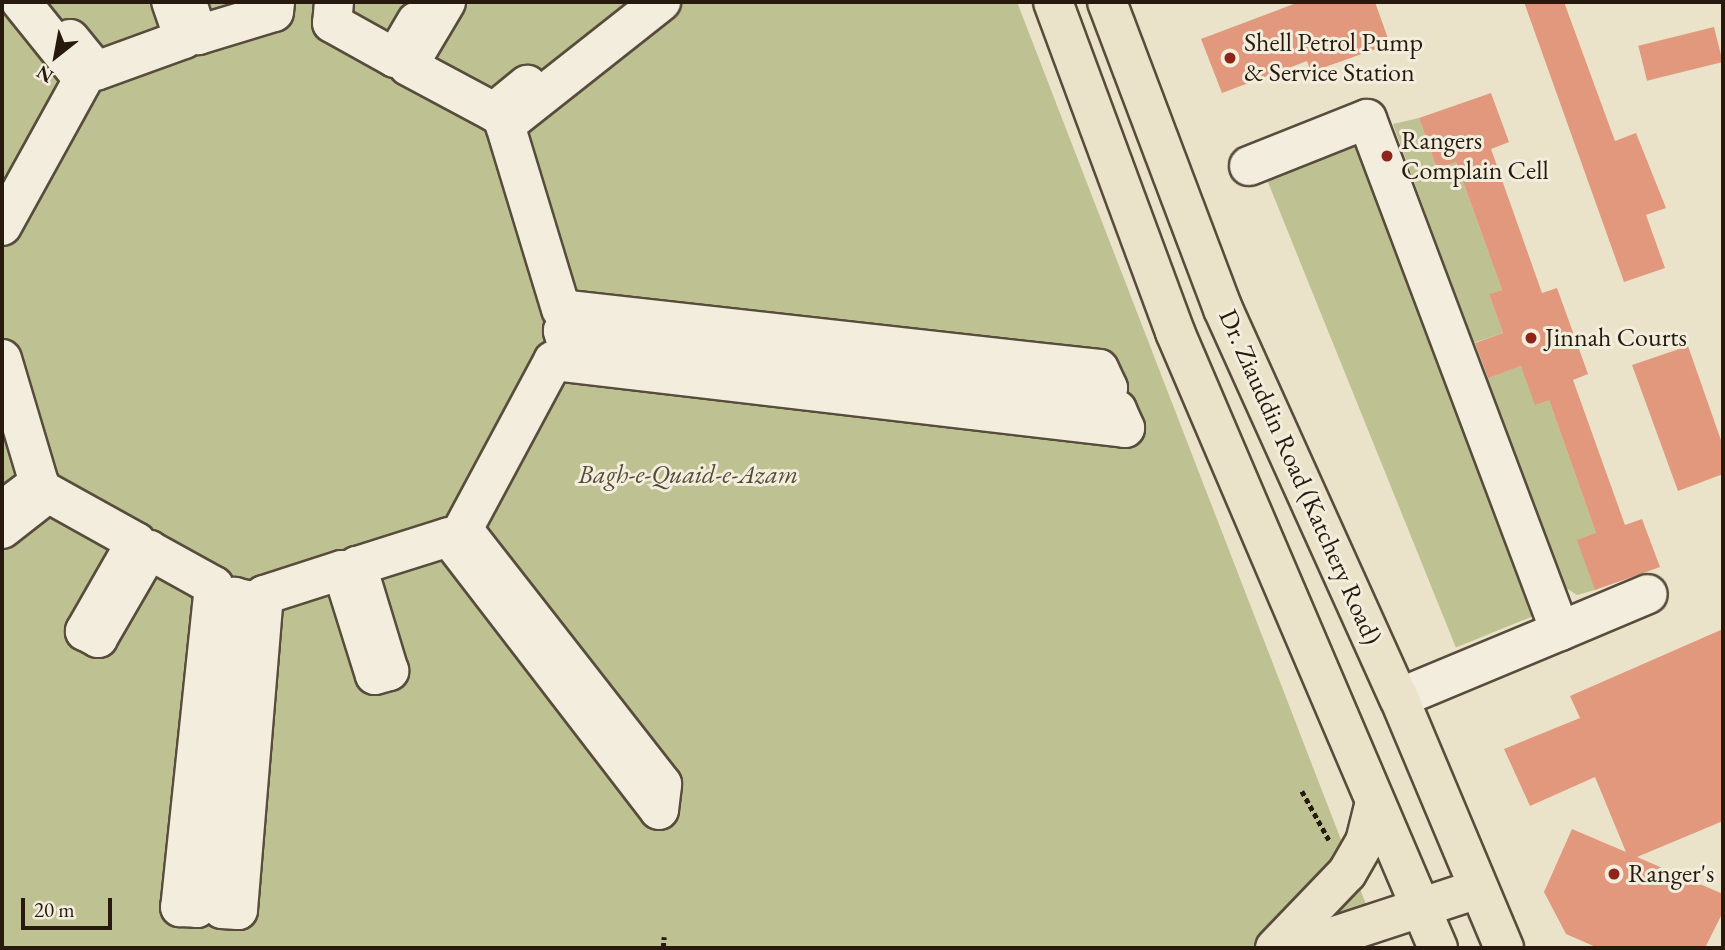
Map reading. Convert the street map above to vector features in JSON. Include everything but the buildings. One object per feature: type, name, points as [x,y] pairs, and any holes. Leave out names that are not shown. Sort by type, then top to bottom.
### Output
[{"type":"main road","points":[[1054,2],[1175,332],[1438,948]]},
{"type":"main road","name":"Dr. Ziauddin Road (Katchery Road)","points":[[1107,2],[1223,309],[1399,698],[1504,948]]},
{"type":"main road","points":[[1275,948],[1347,873],[1365,842],[1375,803]]},
{"type":"main road","points":[[1298,948],[1477,889]]},
{"type":"street","points":[[2,226],[83,79],[21,2]]},
{"type":"street","points":[[40,2],[96,71],[184,40],[171,2]]},
{"type":"street","points":[[187,2],[198,35],[274,12],[275,2]]},
{"type":"street","points":[[293,2],[299,11],[317,2]]},
{"type":"street","points":[[334,2],[332,23],[395,58],[429,2]]},
{"type":"street","points":[[446,2],[408,66],[494,112],[632,2]]},
{"type":"street","points":[[2,529],[48,493],[136,542],[85,631],[98,638],[149,550],[214,586],[180,906],[197,908],[224,610],[234,597],[247,600],[222,909],[238,910],[264,595],[342,570],[376,675],[389,671],[357,566],[449,537],[659,810],[662,784],[463,529],[553,361],[1125,428],[1117,410],[576,351],[567,345],[563,331],[573,322],[1108,388],[1099,369],[561,309],[505,125],[661,2]]},
{"type":"street","points":[[1249,166],[1367,119],[1560,631]]},
{"type":"street","points":[[2,359],[39,483],[2,512]]},
{"type":"street","points":[[1399,698],[1648,594]]},
{"type":"path","points":[[663,948],[664,937]]},
{"type":"green space","name":"Bagh-e-Quaid-e-Azam","points":[[2,2],[1017,2],[1374,925],[1298,948],[2,948]]},
{"type":"green space","points":[[1419,118],[1437,169],[1456,162],[1502,290],[1489,294],[1503,333],[1473,343],[1393,124]]},
{"type":"green space","points":[[1354,131],[1548,610],[1456,647],[1262,168]]},
{"type":"green space","points":[[1521,366],[1549,400],[1596,533],[1595,590],[1577,595],[1563,586],[1486,378]]},
{"type":"place","name":"Shell Petrol Pump & Service Station","points":[[1230,58]]},
{"type":"place","name":"Rangers Complain Cell","points":[[1387,156]]},
{"type":"place","name":"Jinnah Courts","points":[[1531,338]]},
{"type":"place","name":"Ranger's","points":[[1614,874]]}]
